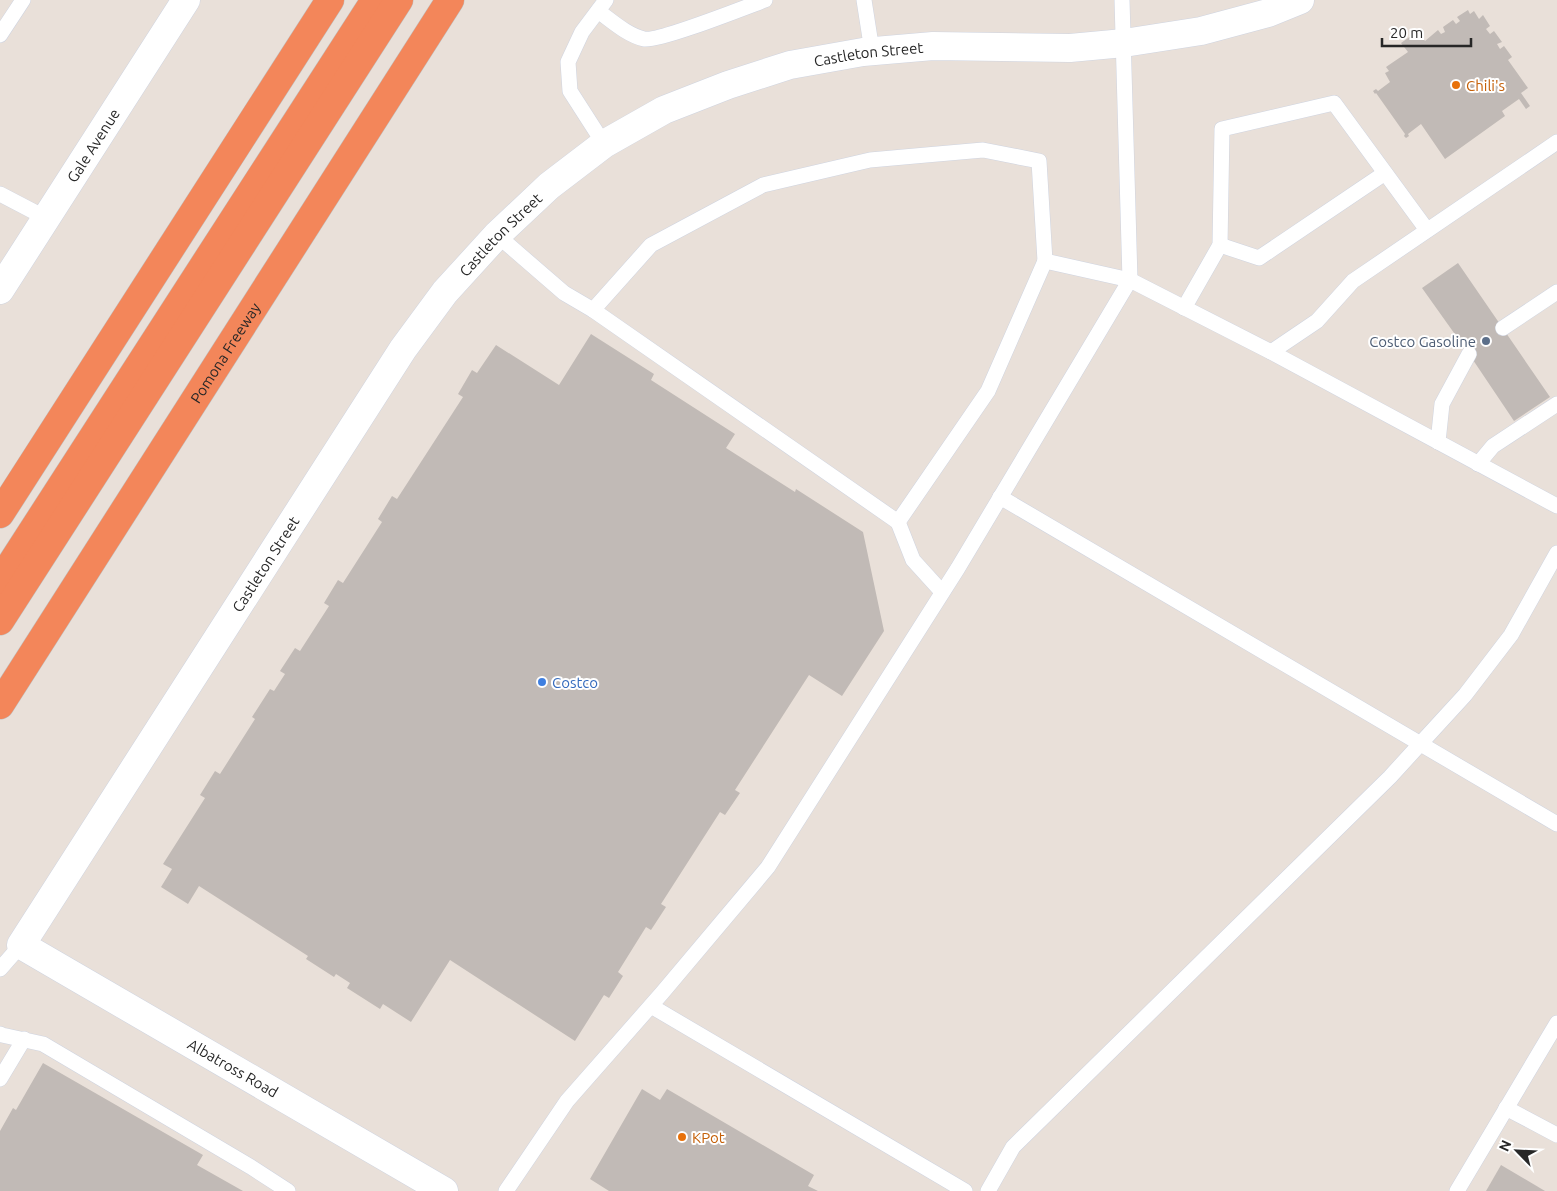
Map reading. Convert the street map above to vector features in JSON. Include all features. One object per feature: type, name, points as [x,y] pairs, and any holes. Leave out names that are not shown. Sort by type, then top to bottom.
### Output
[{"type":"highway","points":[[0,514],[330,0]]},
{"type":"highway","points":[[0,581],[375,0]]},
{"type":"highway","points":[[0,621],[399,0]]},
{"type":"highway","name":"Pomona Freeway","points":[[0,705],[450,0]]},
{"type":"street","name":"Gale Avenue","points":[[0,290],[186,0]]},
{"type":"street","name":"Castleton Street","points":[[22,945],[403,349],[445,292],[498,235],[549,186],[604,144],[664,110],[728,85],[790,65],[872,51],[933,46],[1070,48],[1124,43],[1201,31],[1268,13],[1300,0]]},
{"type":"street","name":"Albatross Road","points":[[22,945],[444,1191]]},
{"type":"lane","points":[[0,36],[23,0]]},
{"type":"lane","points":[[604,144],[570,91],[568,62],[582,32],[602,5],[628,33],[646,40],[671,34],[765,0]]},
{"type":"lane","points":[[864,0],[872,51]]},
{"type":"lane","points":[[506,1191],[567,1101],[651,1006],[768,867],[942,592],[1130,280],[1122,0]]},
{"type":"lane","points":[[1184,308],[1220,245],[1222,129],[1334,104],[1427,230]]},
{"type":"lane","points":[[1271,352],[1317,321],[1353,281],[1557,142]]},
{"type":"lane","points":[[593,310],[651,245],[763,185],[870,160],[984,150],[1039,161],[1045,261],[988,391],[898,522]]},
{"type":"lane","points":[[1220,245],[1259,258],[1385,173]]},
{"type":"lane","points":[[0,194],[46,218]]},
{"type":"lane","points":[[498,235],[564,293],[593,310],[898,522],[913,560],[942,592]]},
{"type":"lane","points":[[1045,261],[1130,280],[1271,352],[1557,506]]},
{"type":"lane","points":[[1503,328],[1557,292]]},
{"type":"lane","points":[[1438,442],[1442,404],[1469,354]]},
{"type":"lane","points":[[1478,464],[1493,446],[1557,404]]},
{"type":"lane","points":[[1000,497],[1557,824]]},
{"type":"lane","points":[[988,1191],[1012,1148],[1390,777],[1465,695],[1511,635],[1557,553]]},
{"type":"lane","points":[[0,969],[22,945]]},
{"type":"lane","points":[[651,1006],[965,1191]]},
{"type":"lane","points":[[1457,1191],[1557,1023]]},
{"type":"lane","points":[[0,1034],[43,1044],[251,1167],[288,1191]]},
{"type":"lane","points":[[0,1079],[24,1039]]},
{"type":"lane","points":[[1506,1108],[1557,1135]]},
{"type":"building","name":"Chili's","points":[[1468,10],[1470,14],[1474,11],[1479,19],[1483,15],[1490,26],[1486,29],[1490,34],[1494,31],[1502,42],[1497,44],[1500,49],[1504,46],[1512,57],[1508,60],[1528,88],[1521,93],[1530,106],[1526,109],[1519,99],[1502,111],[1505,116],[1445,159],[1421,124],[1408,134],[1409,136],[1406,138],[1373,91],[1376,89],[1378,91],[1390,82],[1385,73],[1389,71],[1386,67],[1408,52],[1401,43],[1418,31],[1425,41],[1438,30],[1441,34],[1445,32],[1443,27],[1453,20],[1456,24],[1460,21],[1457,17]]},
{"type":"building","name":"Costco Gasoline","points":[[1458,263],[1550,397],[1514,421],[1422,288]]},
{"type":"building","name":"Costco","points":[[591,334],[654,374],[651,380],[735,434],[726,448],[795,492],[796,489],[863,532],[884,631],[842,696],[809,675],[735,790],[740,793],[725,815],[720,812],[661,904],[666,907],[651,930],[646,927],[618,972],[623,976],[609,998],[604,995],[575,1041],[450,960],[411,1022],[383,1004],[380,1009],[347,988],[350,983],[336,974],[334,977],[306,959],[308,956],[199,886],[188,904],[161,887],[172,869],[163,864],[205,798],[200,795],[215,771],[220,774],[255,719],[252,717],[270,689],[274,691],[285,674],[280,671],[295,648],[300,651],[329,606],[324,603],[338,580],[343,583],[382,522],[378,519],[392,496],[397,499],[463,397],[458,394],[472,370],[477,373],[496,345],[559,385]]},
{"type":"building","points":[[43,1063],[203,1155],[197,1165],[243,1191],[0,1191],[0,1131],[13,1108],[16,1110]]},
{"type":"building","name":"KPot","points":[[642,1089],[660,1100],[667,1089],[814,1175],[808,1186],[818,1191],[609,1191],[590,1179]]},
{"type":"building","points":[[1501,1165],[1545,1191],[1486,1191]]},
{"type":"place","name":"Chili's","points":[[1456,85]]},
{"type":"place","name":"Costco Gasoline","points":[[1486,341]]},
{"type":"place","name":"Costco","points":[[542,682]]},
{"type":"place","name":"KPot","points":[[682,1137]]}]
